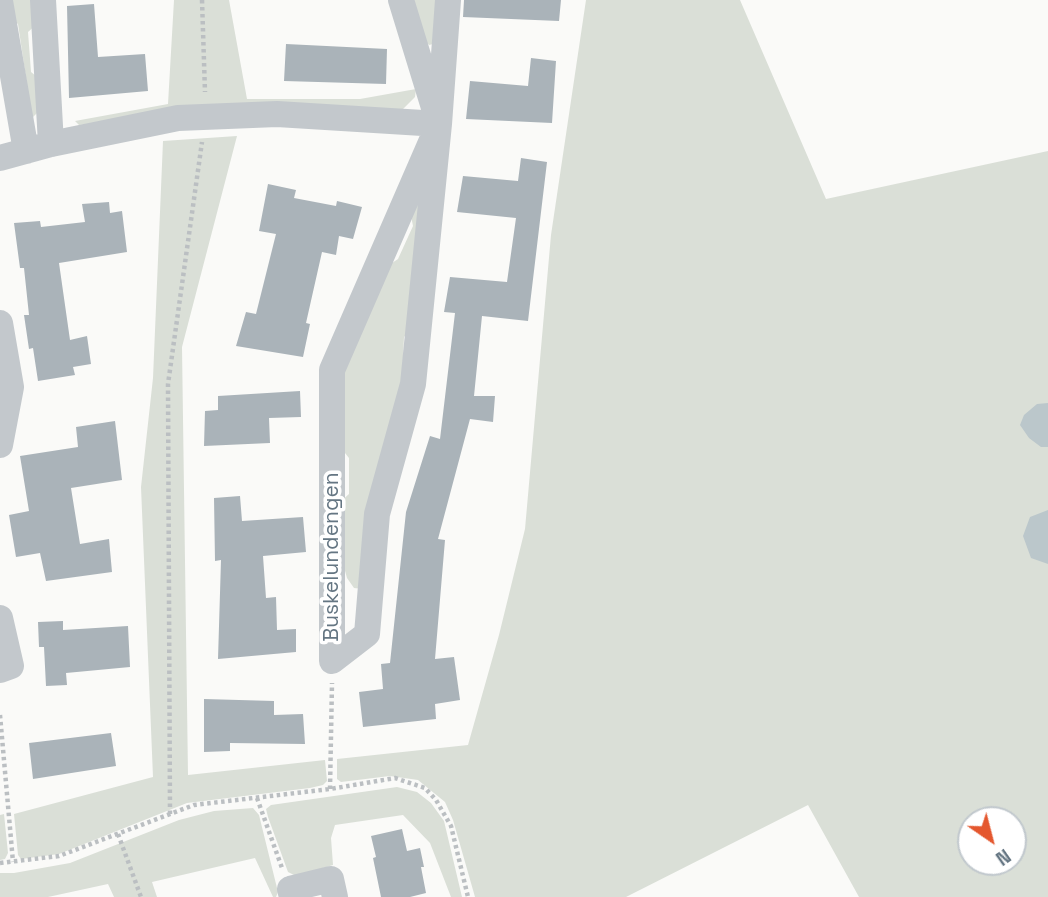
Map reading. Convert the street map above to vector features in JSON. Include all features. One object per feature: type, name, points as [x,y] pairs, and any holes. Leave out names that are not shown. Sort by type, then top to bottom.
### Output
[{"type":"street","points":[[39,147],[43,0]]},
{"type":"street","name":"Buskelundengen","points":[[332,661],[332,370],[439,124],[401,0]]},
{"type":"street","name":"Buskelundengen","points":[[332,661],[367,634],[377,514],[413,384],[439,124],[448,0]]},
{"type":"street","points":[[0,1],[39,147]]},
{"type":"street","points":[[0,158],[39,147],[178,118],[277,114],[439,124]]},
{"type":"street","points":[[0,323],[11,387],[0,445]]},
{"type":"street","points":[[0,618],[12,666],[0,670]]},
{"type":"street","points":[[291,893],[331,879],[335,897]]},
{"type":"path","points":[[170,814],[168,384],[206,117],[202,0]]},
{"type":"path","points":[[330,789],[332,661]]},
{"type":"path","points":[[0,715],[13,862]]},
{"type":"path","points":[[0,863],[59,856],[194,805],[330,789],[396,778],[425,788],[436,800],[451,826],[468,897]]},
{"type":"path","points":[[257,798],[291,893]]},
{"type":"path","points":[[118,834],[141,897]]},
{"type":"shaded area","points":[[6,0],[36,0],[37,24],[28,32],[31,72],[41,80],[37,113],[32,118],[18,24],[8,17]]},
{"type":"shaded area","points":[[174,0],[229,0],[247,99],[360,99],[416,89],[415,97],[402,110],[79,125],[75,121],[168,104]]},
{"type":"shaded area","points":[[410,0],[444,0],[437,43],[429,45],[420,35]]},
{"type":"shaded area","points":[[586,0],[740,0],[826,199],[1048,151],[1048,897],[859,897],[808,805],[626,897],[475,897],[453,820],[445,802],[418,780],[390,776],[341,782],[337,779],[337,759],[468,745],[525,529],[551,235]]},
{"type":"shaded area","points":[[237,136],[182,347],[188,775],[325,760],[327,781],[323,785],[310,788],[187,803],[59,854],[21,859],[18,855],[14,814],[153,777],[141,487],[153,378],[163,141]]},
{"type":"shaded area","points":[[417,206],[428,207],[413,327],[404,337],[402,378],[363,589],[354,588],[347,578],[342,560],[339,503],[349,494],[349,458],[341,448],[344,371],[389,265],[398,259],[413,226],[411,216]]},
{"type":"shaded area","points":[[1048,403],[1048,447],[1041,447],[1029,438],[1020,425],[1024,415],[1037,404]]},
{"type":"shaded area","points":[[1048,510],[1048,564],[1031,558],[1023,536],[1030,517]]},
{"type":"shaded area","points":[[397,787],[417,792],[431,803],[444,821],[462,897],[451,897],[430,843],[403,815],[335,825],[331,838],[333,865],[296,876],[288,872],[268,817],[266,809],[271,805]]},
{"type":"shaded area","points":[[253,808],[259,815],[278,892],[276,897],[273,897],[255,858],[152,882],[157,897],[114,897],[108,884],[48,897],[0,897],[0,873],[70,863],[179,820],[214,811]]},
{"type":"shaded area","points":[[4,814],[8,853],[5,859],[0,860],[0,815]]},
{"type":"building","points":[[464,0],[561,0],[559,21],[463,17]]},
{"type":"building","points":[[94,4],[98,57],[145,54],[148,91],[69,98],[67,6]]},
{"type":"building","points":[[286,44],[387,49],[386,84],[284,81]]},
{"type":"building","points":[[531,58],[556,61],[552,123],[466,119],[470,81],[528,86]]},
{"type":"building","points":[[521,158],[547,162],[528,321],[482,316],[474,396],[495,396],[493,422],[470,419],[438,539],[445,540],[435,659],[454,657],[460,700],[435,704],[436,719],[363,727],[359,692],[383,689],[381,664],[390,663],[406,512],[430,436],[440,439],[455,313],[444,312],[450,277],[507,282],[516,218],[457,212],[463,176],[518,181]]},
{"type":"building","points":[[268,184],[296,190],[294,198],[336,206],[337,201],[362,207],[353,239],[339,236],[336,255],[322,252],[306,323],[310,324],[303,357],[236,346],[246,312],[256,314],[276,234],[259,231]]},
{"type":"building","points":[[109,202],[110,213],[122,211],[127,252],[59,263],[70,340],[87,336],[91,364],[73,367],[75,375],[38,381],[33,348],[29,349],[24,315],[29,315],[24,268],[20,268],[14,223],[40,221],[41,227],[85,222],[82,204]]},
{"type":"building","points":[[300,391],[301,417],[269,418],[270,443],[204,446],[205,411],[218,410],[218,396]]},
{"type":"building","points":[[115,421],[122,480],[71,488],[80,544],[109,539],[112,572],[46,581],[40,553],[16,557],[9,515],[29,511],[20,456],[78,447],[76,427]]},
{"type":"building","points":[[240,496],[242,521],[303,517],[306,552],[263,556],[266,598],[276,597],[277,630],[296,629],[296,652],[218,659],[221,560],[215,561],[214,498]]},
{"type":"building","points":[[63,621],[63,630],[128,626],[130,667],[66,673],[67,685],[46,686],[44,647],[39,647],[38,622]]},
{"type":"building","points":[[204,699],[274,701],[274,715],[303,714],[305,744],[230,743],[230,751],[204,752]]},
{"type":"building","points":[[111,733],[116,766],[33,779],[29,743]]},
{"type":"building","points":[[402,829],[407,851],[420,848],[426,893],[410,897],[381,897],[371,836]]}]
